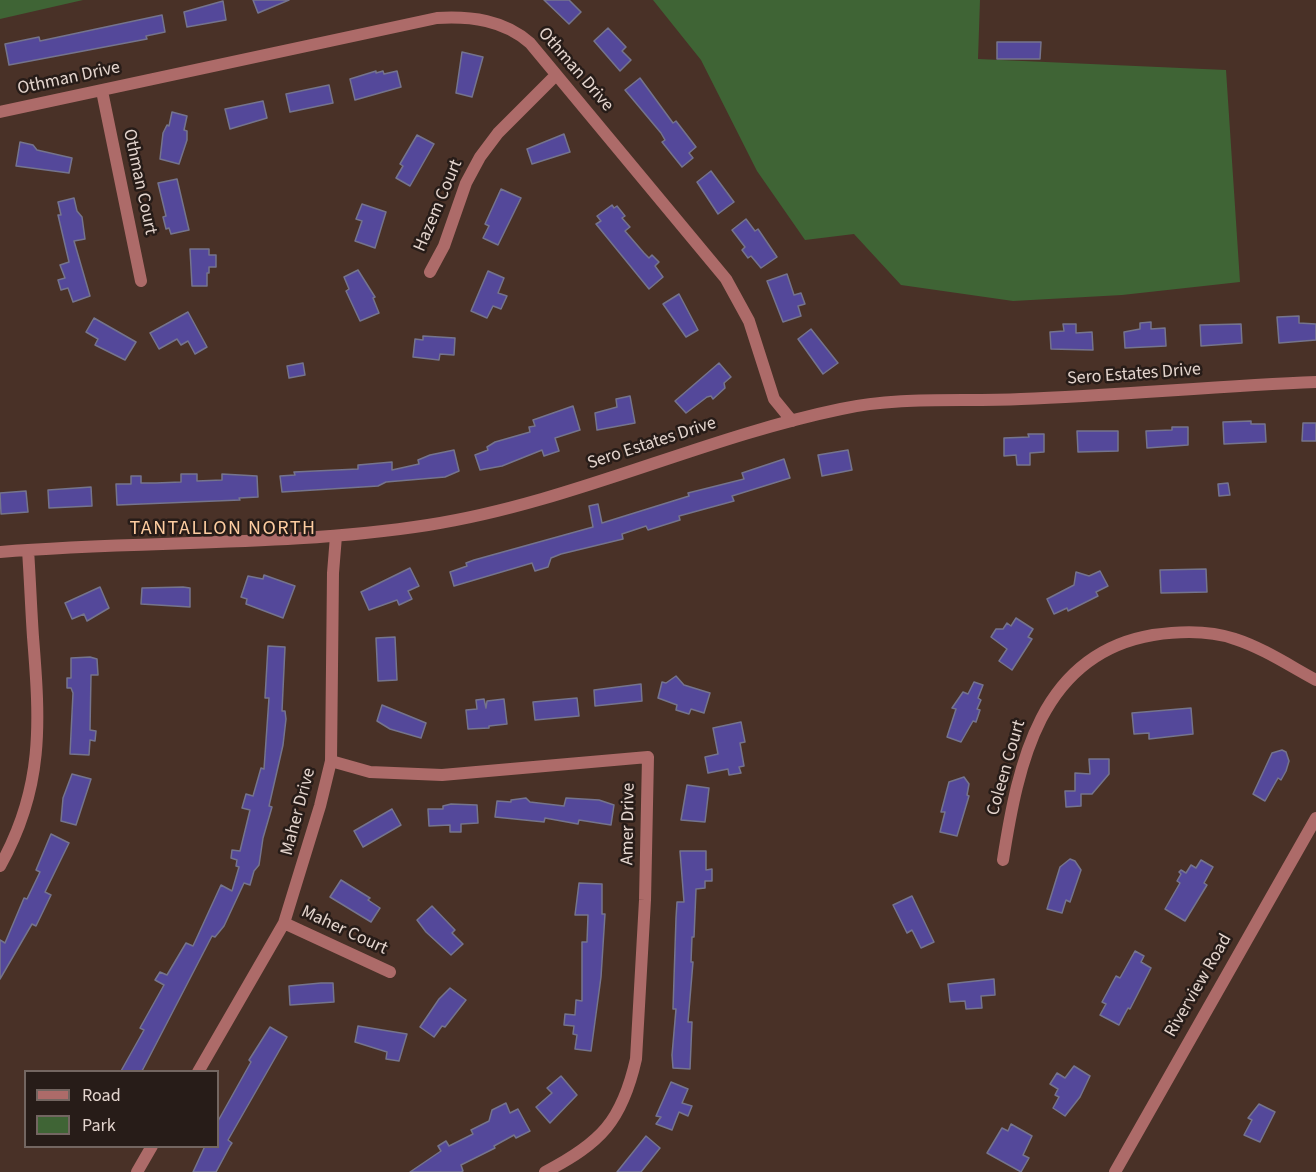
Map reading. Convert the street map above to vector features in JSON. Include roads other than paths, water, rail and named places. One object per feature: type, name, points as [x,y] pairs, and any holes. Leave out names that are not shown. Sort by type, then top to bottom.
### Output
[{"type":"street","name":"Othman Drive","points":[[0,112],[410,23],[455,17],[481,19],[512,30],[530,43],[555,76],[616,144],[726,279],[749,321],[774,399],[792,421]]},
{"type":"street","name":"Hazem Court","points":[[430,272],[444,246],[466,183],[480,158],[498,133],[555,76]]},
{"type":"street","name":"Othman Court","points":[[102,91],[141,281]]},
{"type":"street","name":"Sero Estates Drive","points":[[0,552],[336,536],[433,524],[503,508],[792,421],[843,408],[882,403],[1048,398],[1316,382]]},
{"type":"street","name":"Maher Drive","points":[[199,1070],[284,923],[309,846],[331,761],[333,573],[336,536]]},
{"type":"street","points":[[0,866],[23,820],[33,784],[38,747],[39,704],[28,550]]},
{"type":"street","name":"Coleen Court","points":[[1003,860],[1027,750],[1036,726],[1057,691],[1075,673],[1106,651],[1131,640],[1167,633],[1217,634],[1252,645],[1316,680]]},
{"type":"street","name":"Amer Drive","points":[[331,761],[370,772],[421,775],[648,757],[645,900],[634,1071],[623,1103],[606,1129],[589,1145],[545,1172]]},
{"type":"street","name":"Riverview Road","points":[[1115,1172],[1316,818]]},
{"type":"street","name":"Maher Court","points":[[284,923],[390,972]]},
{"type":"street","points":[[137,1172],[151,1148]]},
{"type":"district","name":"TANTALLON NORTH","points":[[223,530]]}]
